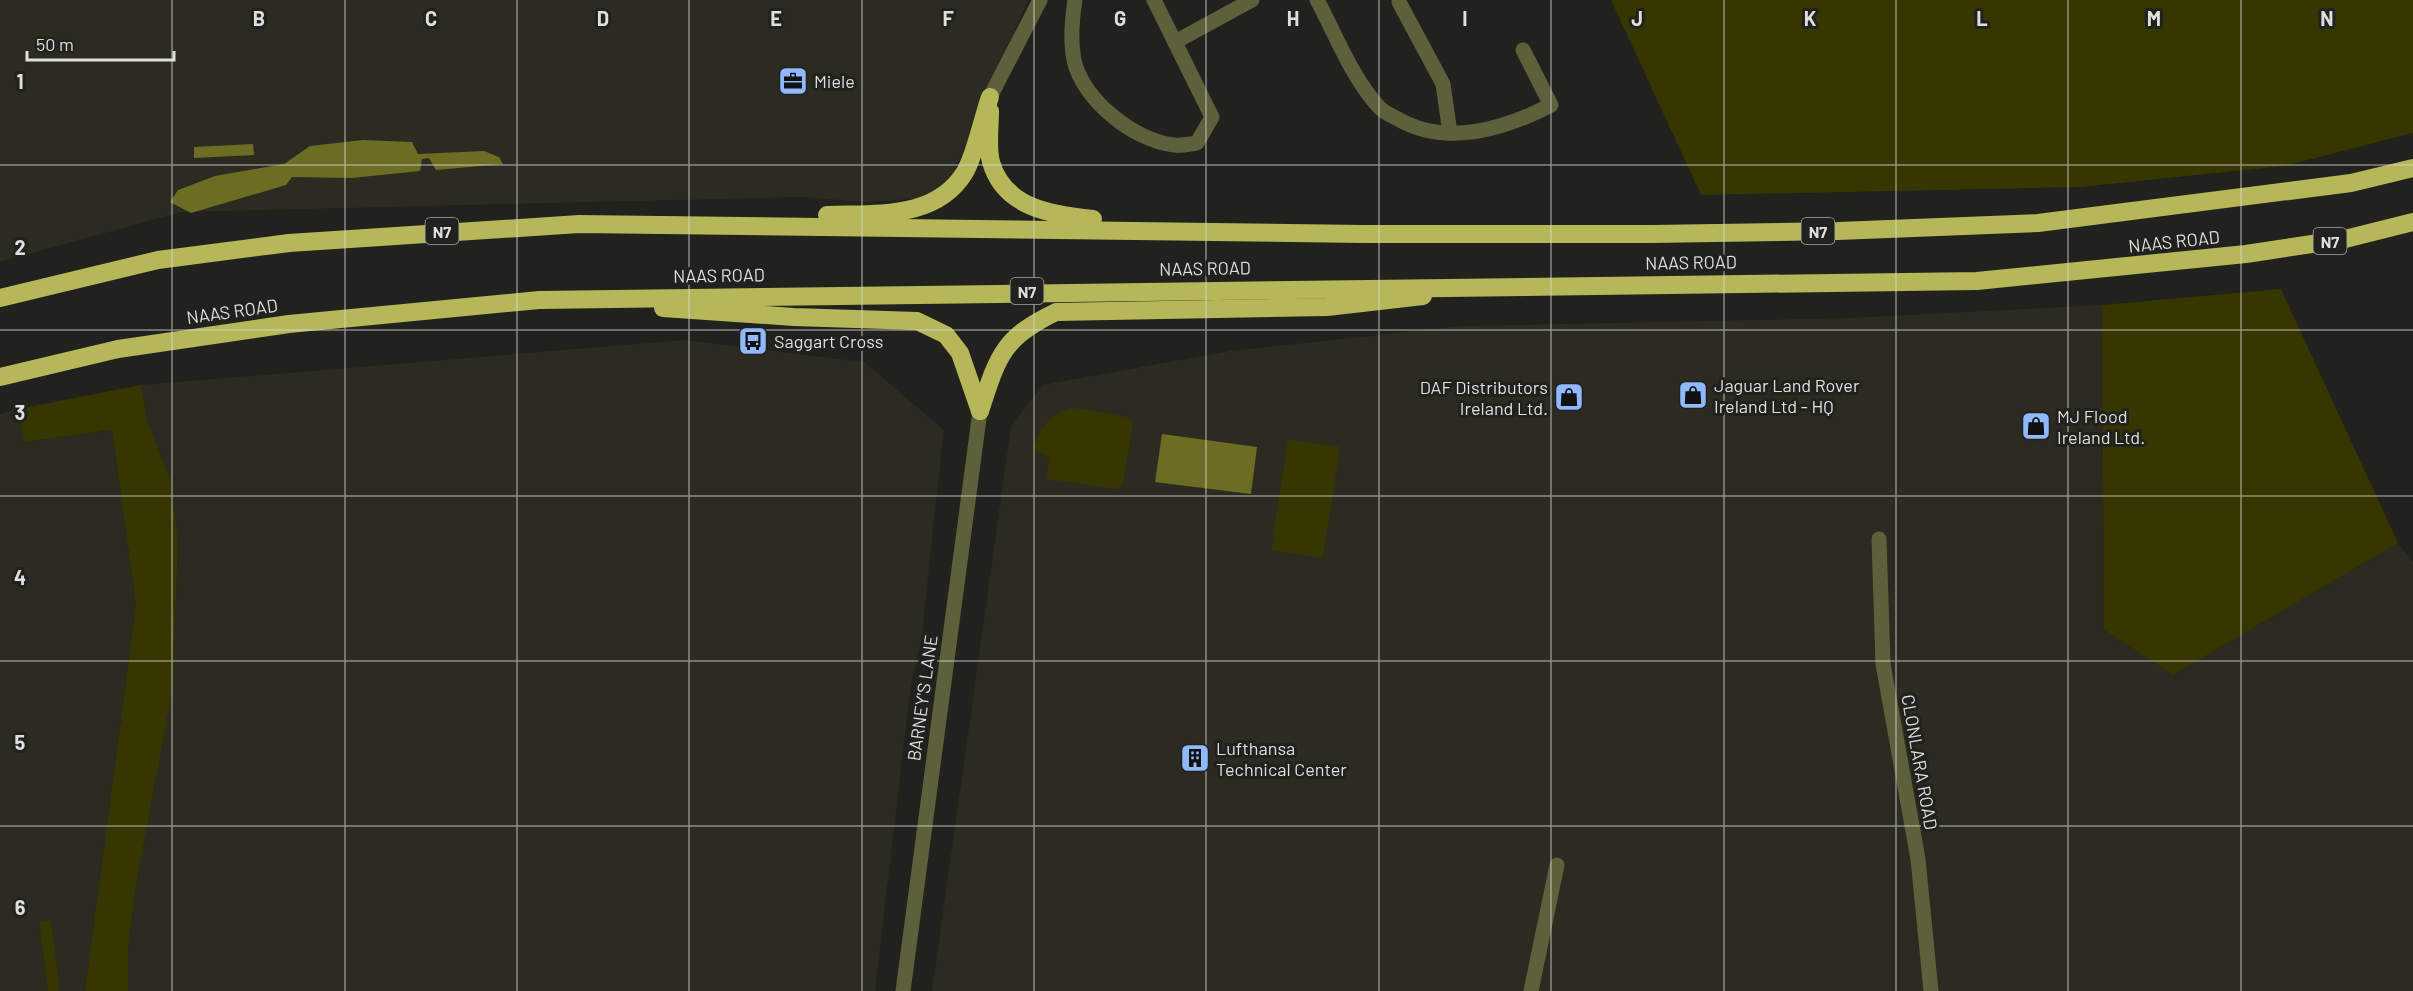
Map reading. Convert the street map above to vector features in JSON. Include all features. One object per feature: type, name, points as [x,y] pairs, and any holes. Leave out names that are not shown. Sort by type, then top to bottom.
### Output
[{"type":"highway","name":"N7","points":[[727,225],[794,216],[907,212],[943,196],[966,171],[990,97]]},
{"type":"highway","name":"N7","points":[[990,97],[991,161],[1003,187],[1020,202],[1058,216],[1219,231]]},
{"type":"highway","name":"NAAS ROAD","points":[[0,298],[158,260],[289,243],[579,224],[1652,234],[2038,224],[2351,183],[2413,168]]},
{"type":"highway","name":"NAAS ROAD","points":[[0,377],[118,349],[289,324],[539,300],[1515,285],[1977,281],[2246,254],[2345,239],[2413,222]]},
{"type":"highway","name":"N7","points":[[0,286],[59,272],[158,260]]},
{"type":"highway","name":"N7","points":[[980,411],[1001,354],[1029,325],[1056,312],[1327,307],[1515,285]]},
{"type":"highway","name":"N7","points":[[539,300],[794,317],[917,321],[945,335],[960,353],[980,411]]},
{"type":"street","points":[[990,97],[1040,0]]},
{"type":"street","points":[[1075,0],[1072,24],[1074,61],[1089,90],[1105,111],[1135,131],[1173,145],[1197,144],[1212,117],[1154,0]]},
{"type":"street","points":[[1175,42],[1252,0]]},
{"type":"street","points":[[1317,0],[1358,75],[1380,108],[1409,125],[1450,133],[1492,129],[1526,118],[1551,105],[1523,50]]},
{"type":"street","points":[[1399,2],[1443,84],[1450,133]]},
{"type":"street","name":"BARNEY'S LANE","points":[[903,991],[980,411]]},
{"type":"street","name":"CLONLARA ROAD","points":[[1879,538],[1882,655],[1918,859],[1931,991]]},
{"type":"street","points":[[1531,991],[1557,865]]},
{"type":"shaded area","points":[[0,0],[1028,0],[943,197],[866,202],[801,197],[181,212],[0,262]]},
{"type":"shaded area","points":[[1611,0],[2413,0],[2413,133],[2284,166],[2081,187],[1701,195]]},
{"type":"shaded area","points":[[363,140],[412,142],[418,154],[484,151],[499,157],[503,164],[436,170],[429,158],[422,159],[420,171],[352,178],[292,177],[286,185],[191,213],[170,202],[178,190],[215,176],[284,164],[310,146]]},
{"type":"shaded area","points":[[253,144],[254,155],[194,158],[194,147]]},
{"type":"shaded area","points":[[2281,289],[2398,543],[2173,675],[2104,630],[2102,305]]},
{"type":"shaded area","points":[[2102,305],[2104,630],[2173,675],[2398,543],[2413,562],[2413,991],[932,991],[1011,426],[1043,385],[1230,351],[1461,326],[1848,318]]},
{"type":"shaded area","points":[[684,340],[864,362],[944,430],[921,642],[911,684],[875,991],[128,991],[128,948],[136,885],[173,688],[178,541],[171,482],[147,420],[141,385]]},
{"type":"shaded area","points":[[141,385],[147,420],[171,482],[178,541],[173,688],[136,885],[128,948],[128,991],[85,991],[136,605],[112,430],[24,442],[18,409]]},
{"type":"shaded area","points":[[1075,408],[1127,417],[1133,422],[1123,484],[1116,489],[1047,479],[1049,458],[1033,449],[1036,441],[1043,427],[1053,417]]},
{"type":"shaded area","points":[[18,409],[24,442],[112,430],[136,605],[85,991],[0,991],[0,414]]},
{"type":"shaded area","points":[[1162,434],[1257,447],[1251,494],[1155,482]]},
{"type":"shaded area","points":[[1288,439],[1340,447],[1323,558],[1271,550]]},
{"type":"shaded area","points":[[51,920],[60,991],[48,991],[39,922]]},
{"type":"place","name":"Miele","points":[[793,81]]},
{"type":"place","name":"Saggart Cross","points":[[753,341]]},
{"type":"place","name":"Jaguar Land Rover Ireland Ltd - HQ","points":[[1693,395]]},
{"type":"place","name":"DAF Distributors Ireland Ltd.","points":[[1569,397]]},
{"type":"place","name":"MJ Flood Ireland Ltd.","points":[[2036,426]]},
{"type":"place","name":"Lufthansa Technical Center","points":[[1195,758]]}]
